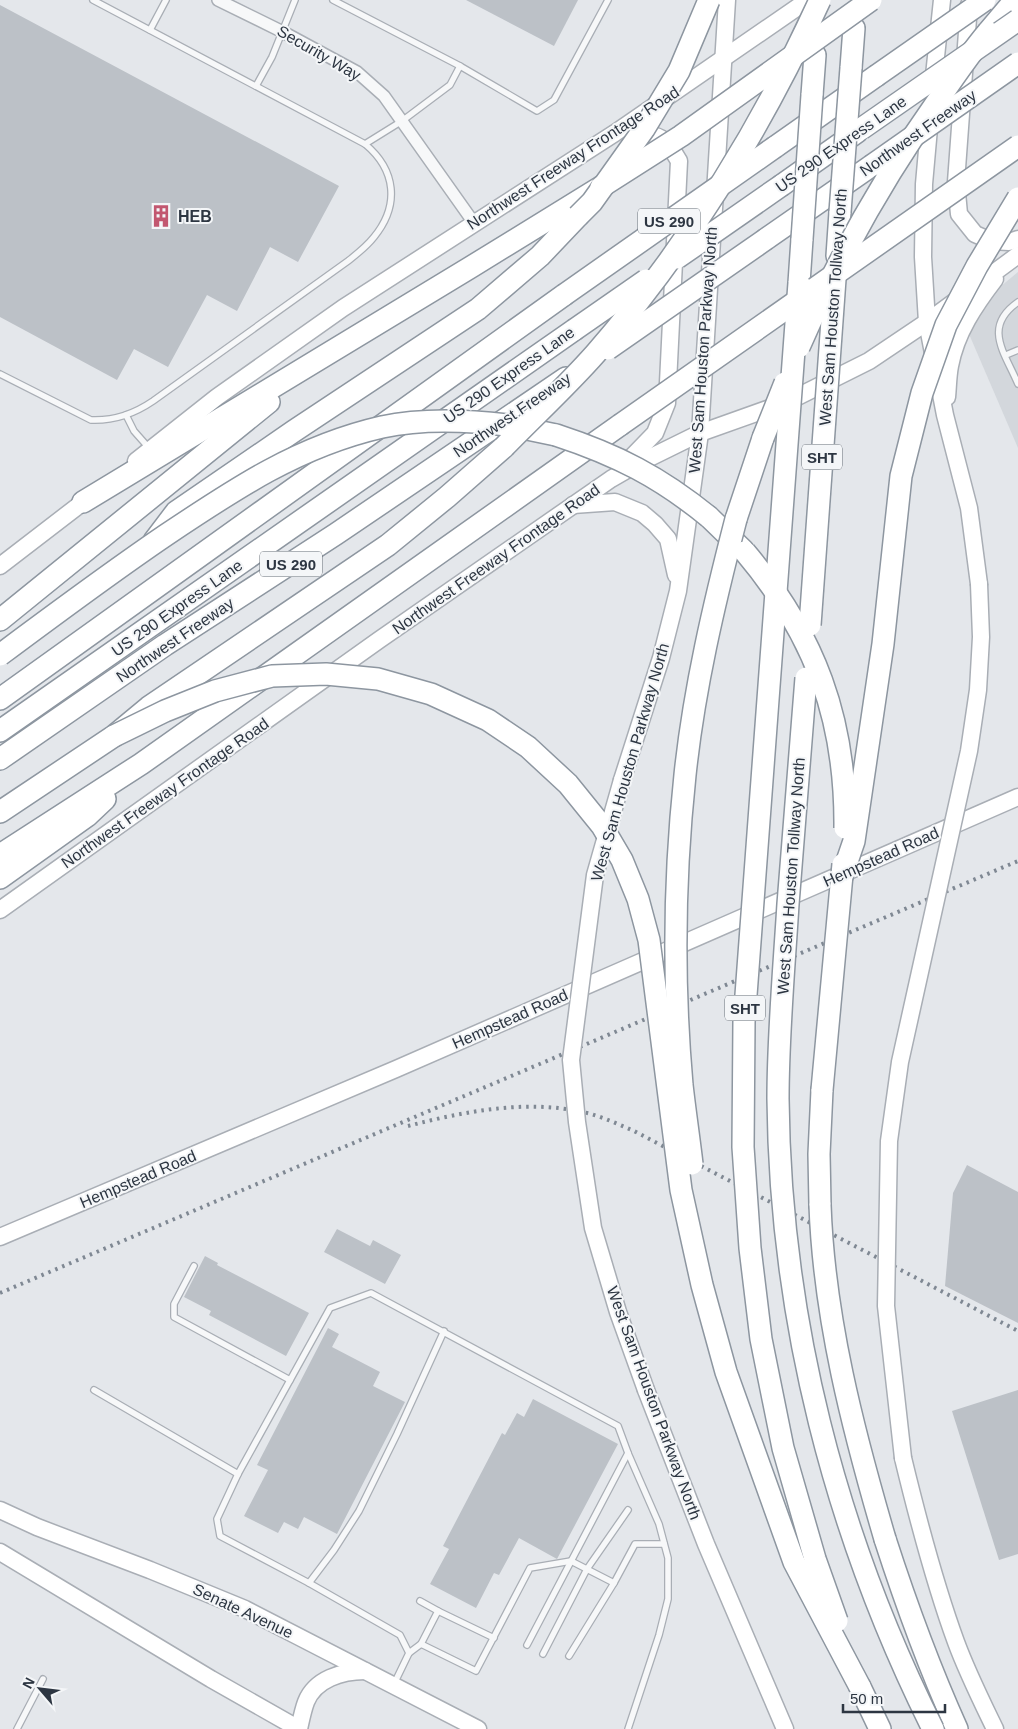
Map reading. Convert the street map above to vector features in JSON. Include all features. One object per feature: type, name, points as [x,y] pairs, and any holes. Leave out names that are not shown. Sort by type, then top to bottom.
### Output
[{"type":"highway","points":[[150,546],[176,512],[478,309],[540,256],[592,202],[644,129],[679,71],[709,0]]},
{"type":"highway","points":[[0,812],[114,736],[149,708],[388,545],[504,447],[596,353],[666,266],[739,157],[779,86],[820,0]]},
{"type":"highway","name":"SHT","points":[[820,0],[744,1022],[743,1147],[750,1248],[761,1339],[783,1448],[815,1559],[860,1687],[880,1729]]},
{"type":"highway","name":"West Sam Houston Tollway North","points":[[856,0],[783,974],[778,1074],[780,1140],[785,1223],[794,1298],[808,1372],[825,1445],[846,1517],[868,1580],[909,1680],[932,1729]]},
{"type":"highway","points":[[83,502],[601,187],[680,136],[871,0]]},
{"type":"highway","name":"US 290","points":[[0,699],[564,295],[985,0]]},
{"type":"highway","points":[[757,1457],[728,1345],[707,1249],[693,1174],[682,1085],[677,1005],[677,894],[685,775],[697,690],[714,602],[736,519],[758,451],[818,303],[865,213],[915,132],[975,48],[1015,0]]},
{"type":"highway","name":"US 290 Express Lane","points":[[0,731],[1018,20]]},
{"type":"highway","name":"Northwest Freeway","points":[[0,759],[165,645],[336,534],[581,368],[1018,63]]},
{"type":"highway","points":[[0,855],[141,764],[1018,146]]},
{"type":"highway","points":[[842,878],[854,841],[883,644],[901,476],[922,393],[946,325],[976,266],[1018,198]]},
{"type":"highway","points":[[0,620],[329,353]]},
{"type":"highway","points":[[0,655],[150,546],[234,490],[275,466],[312,449],[383,427],[441,421],[474,422],[507,425],[556,435],[588,445],[648,473],[683,496],[710,517],[745,552],[776,592],[802,635],[813,658],[830,705],[841,754],[845,804],[842,878],[824,1054],[820,1128],[821,1227],[829,1302],[850,1406],[882,1530],[910,1614],[932,1672],[957,1729]]},
{"type":"highway","points":[[114,736],[165,711],[215,691],[272,676],[326,674],[378,679],[431,694],[488,720],[528,747],[568,784],[602,826],[622,860],[638,899],[649,940],[672,1128],[683,1199],[702,1285],[726,1372],[794,1562],[860,1687]]},
{"type":"highway","points":[[0,878],[87,816],[141,764]]},
{"type":"main road","name":"West Sam Houston Parkway North","points":[[727,0],[700,432],[678,591],[661,658],[622,780],[595,875],[571,1060],[577,1122],[593,1228],[618,1312],[706,1544],[786,1729]]},
{"type":"main road","name":"Northwest Freeway Frontage Road","points":[[1,564],[217,396],[327,319],[615,133],[808,0]]},
{"type":"main road","points":[[942,0],[924,184],[923,257],[928,322],[945,415],[968,508],[979,584],[981,637],[978,690],[969,751],[900,1062],[889,1142],[886,1306],[903,1458],[936,1585],[974,1687],[995,1729]]},
{"type":"main road","points":[[970,0],[956,182],[960,214],[975,234],[991,241],[1009,242],[1018,239]]},
{"type":"main road","points":[[611,478],[655,433],[668,403],[679,161],[667,143],[652,133],[615,133]]},
{"type":"main road","name":"Northwest Freeway Frontage Road","points":[[0,910],[611,478],[700,432],[787,402],[869,361],[928,322],[1012,259]]},
{"type":"main road","points":[[945,415],[950,365],[962,329],[976,304],[1012,259]]},
{"type":"main road","points":[[571,505],[615,502],[642,513],[668,539],[678,591]]},
{"type":"main road","name":"Hempstead Road","points":[[0,1237],[387,1072],[1018,797]]},
{"type":"main road","name":"Senate Avenue","points":[[0,1510],[37,1527],[245,1609],[478,1729]]},
{"type":"main road","points":[[0,1552],[211,1679],[299,1729],[306,1702],[318,1685],[340,1674],[365,1672]]},
{"type":"street","name":"Security Way","points":[[218,0],[283,32],[356,72],[384,96],[474,223]]},
{"type":"lane","points":[[0,374],[91,420],[104,421],[126,415],[148,404],[186,378],[348,261],[374,238],[381,228],[390,207],[391,187],[388,172],[374,152],[365,144],[93,0]]},
{"type":"lane","points":[[150,30],[166,0]]},
{"type":"lane","points":[[256,86],[283,32],[295,0]]},
{"type":"lane","points":[[333,0],[460,66],[537,111],[554,100],[608,0]]},
{"type":"lane","points":[[365,144],[402,121],[450,85],[460,66]]},
{"type":"lane","points":[[1018,302],[1008,309],[999,322],[997,335],[1018,384]]},
{"type":"lane","points":[[1006,355],[1018,350]]},
{"type":"lane","points":[[126,415],[134,431],[150,450]]},
{"type":"lane","points":[[194,1266],[174,1304],[174,1317],[290,1380]]},
{"type":"lane","points":[[409,1653],[400,1635],[309,1583],[220,1536],[217,1519],[238,1474],[330,1308],[371,1293],[618,1426],[659,1524],[668,1558],[668,1599],[653,1653],[628,1729]]},
{"type":"lane","points":[[309,1583],[334,1550],[359,1511],[444,1331]]},
{"type":"lane","points":[[94,1390],[238,1474]]},
{"type":"lane","points":[[527,1645],[628,1453]]},
{"type":"lane","points":[[543,1654],[587,1569],[628,1510]]},
{"type":"lane","points":[[569,1656],[614,1583],[635,1544],[664,1544]]},
{"type":"lane","points":[[421,1644],[476,1671],[530,1568],[571,1561],[614,1583]]},
{"type":"lane","points":[[420,1601],[494,1638]]},
{"type":"lane","points":[[393,1686],[409,1653],[421,1644],[438,1610]]},
{"type":"lane","points":[[17,1729],[43,1679]]},
{"type":"shaded area","points":[[1018,272],[1018,448],[969,334],[988,297]]},
{"type":"building","points":[[466,0],[578,0],[554,46]]},
{"type":"building","name":"HEB","points":[[0,5],[339,186],[298,262],[270,247],[237,311],[207,295],[168,367],[134,349],[117,380],[0,317]]},
{"type":"building","points":[[967,1165],[1018,1192],[1018,1323],[945,1286],[953,1193]]},
{"type":"building","points":[[337,1229],[370,1246],[373,1240],[401,1255],[385,1284],[324,1252]]},
{"type":"building","points":[[205,1256],[218,1263],[217,1265],[309,1313],[286,1356],[209,1315],[211,1311],[184,1297]]},
{"type":"building","points":[[328,1328],[339,1334],[332,1347],[380,1372],[373,1386],[405,1402],[337,1534],[304,1517],[298,1529],[284,1522],[278,1533],[244,1516],[268,1470],[257,1465]]},
{"type":"building","points":[[1018,1390],[1018,1554],[999,1560],[952,1411]]},
{"type":"building","points":[[533,1399],[618,1444],[557,1559],[519,1538],[499,1575],[494,1573],[476,1608],[430,1584],[449,1549],[443,1546],[502,1433],[505,1435],[517,1413],[524,1417]]},
{"type":"railway","points":[[0,1293],[1018,861]]},
{"type":"railway","points":[[408,1126],[476,1111],[499,1108],[545,1107],[591,1114],[634,1131],[1018,1331]]},
{"type":"place","name":"HEB","points":[[161,216]]}]
